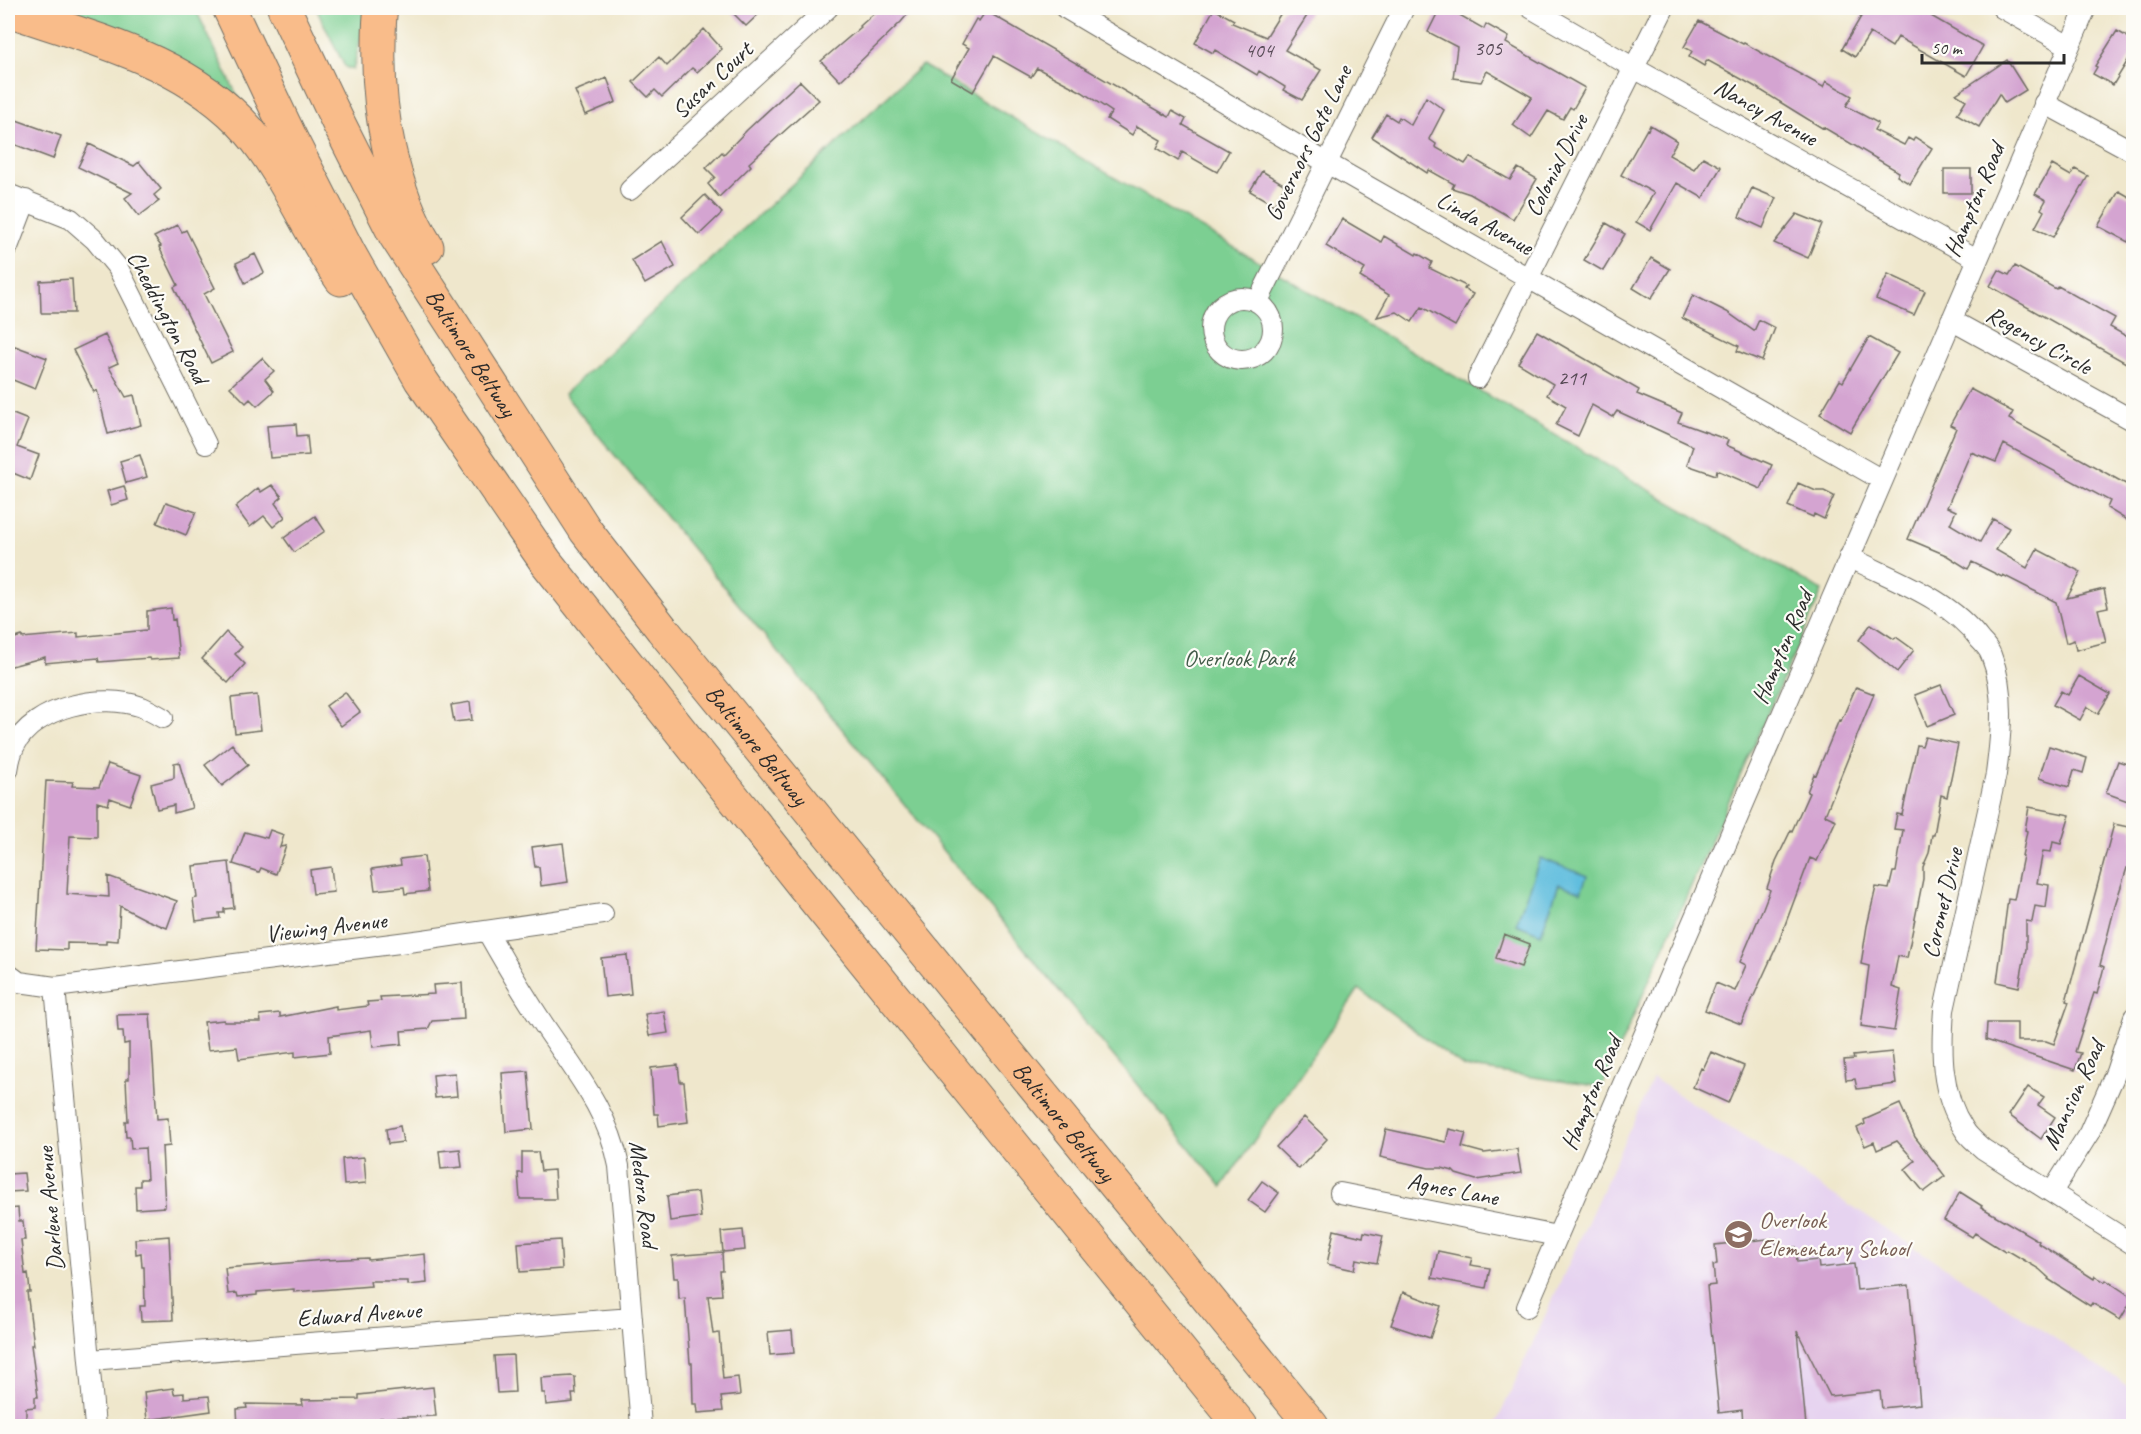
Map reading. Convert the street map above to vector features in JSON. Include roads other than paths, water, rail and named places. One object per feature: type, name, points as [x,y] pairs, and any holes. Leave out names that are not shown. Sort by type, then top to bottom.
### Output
[{"type":"highway","points":[[229,8],[292,141],[349,253],[421,380],[546,562],[810,894],[1241,1426]]},
{"type":"highway","name":"Baltimore Beltway","points":[[284,8],[395,235],[586,531],[662,629],[1312,1426]]},
{"type":"highway","points":[[381,8],[378,56],[391,160],[414,226],[507,381],[508,410]]},
{"type":"highway","points":[[8,10],[100,41],[192,81],[221,104],[250,132],[268,157],[335,271],[414,384],[494,489]]},
{"type":"street","name":"Susan Court","points":[[630,190],[828,8]]},
{"type":"street","name":"Linda Avenue","points":[[1065,8],[1327,163],[1882,480]]},
{"type":"street","name":"Governors Gate Lane","points":[[1258,301],[1404,8]]},
{"type":"street","name":"Nancy Avenue","points":[[1531,8],[1977,259]]},
{"type":"street","name":"Colonial Drive","points":[[1478,378],[1664,8]]},
{"type":"street","points":[[2002,8],[2069,46]]},
{"type":"street","name":"Hampton Road","points":[[1527,1307],[2086,8]]},
{"type":"street","points":[[2044,103],[2133,152]]},
{"type":"street","points":[[8,247],[17,197]]},
{"type":"street","name":"Cheddington Road","points":[[17,197],[71,219],[95,240],[118,268],[206,444]]},
{"type":"street","name":"Regency Circle","points":[[1950,320],[2133,421]]},
{"type":"street","name":"Coronet Drive","points":[[1849,557],[1945,606],[1970,627],[1991,654],[1999,690],[2001,734],[1996,774],[1944,1010],[1941,1043],[1950,1103],[1964,1131],[1983,1149],[2133,1245]]},
{"type":"street","points":[[8,770],[14,747],[32,725],[51,712],[72,705],[102,702],[126,703],[142,707],[163,718]]},
{"type":"street","name":"Viewing Avenue","points":[[8,974],[19,982],[56,987],[603,914]]},
{"type":"street","name":"Medora Road","points":[[487,931],[521,991],[589,1092],[615,1144],[619,1166],[641,1426]]},
{"type":"street","name":"Darlene Avenue","points":[[56,987],[95,1426]]},
{"type":"street","name":"Mansion Road","points":[[2052,1192],[2089,1133],[2124,1050],[2133,1017]]},
{"type":"street","name":"Agnes Lane","points":[[1340,1193],[1557,1236]]},
{"type":"street","name":"Edward Avenue","points":[[90,1360],[632,1318]]},
{"type":"water","points":[[1540,858],[1587,876],[1581,892],[1559,884],[1541,934],[1516,924]]},
{"type":"place","name":"Overlook Elementary School","points":[[1738,1234]]},
{"type":"park label","name":"Overlook Park","points":[[1239,658]]}]
